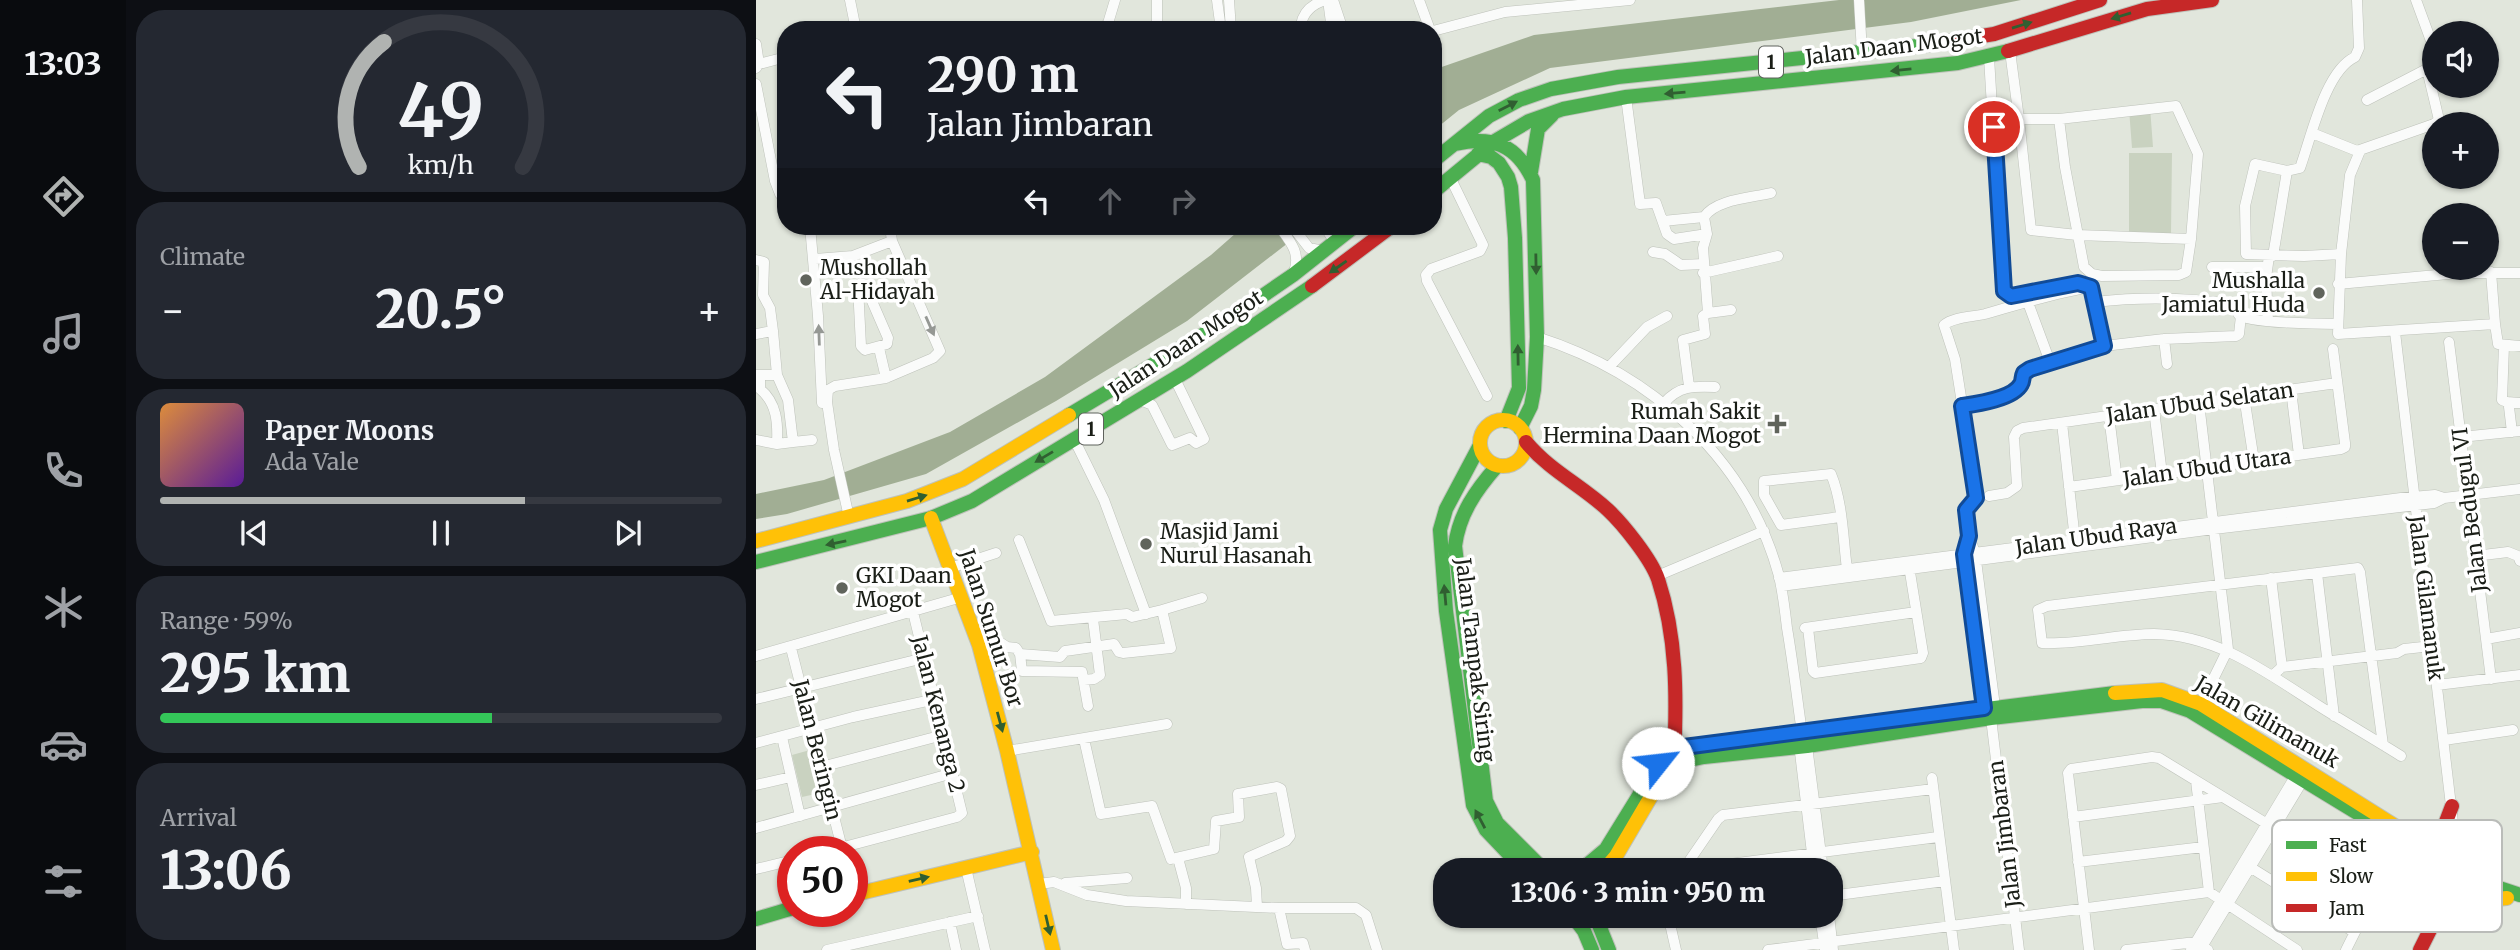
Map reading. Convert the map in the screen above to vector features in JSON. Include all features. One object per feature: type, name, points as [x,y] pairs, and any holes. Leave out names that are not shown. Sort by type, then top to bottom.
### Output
[{"type":"main road","name":"Jalan Daan Mogot","points":[[1442,154],[1504,107],[1558,87],[1618,77],[1754,64],[1862,48],[1968,40],[2100,0]]},
{"type":"main road","name":"Jalan Daan Mogot","points":[[1442,184],[1495,141],[1529,121],[1557,111],[1626,97],[1939,66],[1989,57],[2162,5],[2212,0]]},
{"type":"main road","points":[[1754,64],[1756,85]]},
{"type":"main road","points":[[1738,65],[1740,86]]},
{"type":"main road","points":[[1520,428],[1531,406],[1534,390],[1537,337],[1536,236],[1531,172],[1538,129],[1557,111]]},
{"type":"main road","points":[[1453,145],[1474,139],[1495,141],[1511,148],[1531,172]]},
{"type":"main road","points":[[1478,154],[1499,163],[1511,187],[1519,388],[1506,421]]},
{"type":"main road","points":[[1515,238],[1525,230],[1536,236]]},
{"type":"main road","name":"Jalan Daan Mogot","points":[[756,541],[930,494],[963,479],[1226,321],[1293,275],[1344,235]]},
{"type":"main road","name":"Jalan Daan Mogot","points":[[756,562],[931,519],[972,501],[1258,325],[1381,235]]},
{"type":"main road","points":[[1153,366],[1175,377],[1177,351]]},
{"type":"main road","points":[[1526,442],[1521,458],[1510,465],[1497,466],[1485,458],[1480,445],[1485,430],[1491,424],[1506,421],[1520,428],[1526,442],[1542,461],[1608,510],[1632,537],[1657,576],[1672,640],[1677,697],[1674,757],[1614,858]]},
{"type":"main road","name":"Jalan Tampak Siring","points":[[1480,445],[1446,509],[1440,530],[1446,611],[1473,805],[1486,830],[1513,858]]},
{"type":"main road","points":[[1521,458],[1542,461]]},
{"type":"main road","name":"Jalan Tampak Siring","points":[[1497,466],[1480,485],[1455,533],[1455,546],[1482,774],[1489,808],[1501,827],[1532,858]]},
{"type":"main road","name":"Jalan Sumur Bor","points":[[931,519],[981,645],[1032,852],[1050,884],[1054,950]]},
{"type":"main road","name":"Jalan Gilimanuk","points":[[1674,757],[1717,743],[1802,742],[1989,705],[2162,690],[2202,704],[2302,773],[2378,820]]},
{"type":"main road","name":"Jalan Gilimanuk","points":[[1989,705],[2161,701],[2190,711],[2385,820]]},
{"type":"main road","points":[[1595,858],[1606,849],[1664,755],[1674,757]]},
{"type":"main road","points":[[2447,820],[2452,806]]},
{"type":"main road","points":[[868,889],[1032,852]]},
{"type":"main road","points":[[756,919],[777,913]]},
{"type":"main road","points":[[1582,928],[1592,950]]},
{"type":"main road","points":[[1600,928],[1608,946]]},
{"type":"main road","points":[[1604,928],[1608,946]]},
{"type":"main road","points":[[2420,950],[2428,932]]},
{"type":"street","points":[[850,0],[854,21]]},
{"type":"street","points":[[1109,21],[1115,0]]},
{"type":"street","points":[[1157,0],[1157,21]]},
{"type":"street","points":[[1217,0],[1219,21]]},
{"type":"street","points":[[1229,0],[1230,21]]},
{"type":"street","points":[[1302,21],[1315,3],[1326,0],[1330,21]]},
{"type":"street","points":[[1334,0],[1340,21]]},
{"type":"street","points":[[1419,0],[1428,21]]},
{"type":"street","points":[[1494,0],[1497,13]]},
{"type":"street","points":[[1442,27],[1497,13],[1514,5],[1630,0]]},
{"type":"street","points":[[1859,0],[1862,48]]},
{"type":"street","points":[[2270,260],[2246,254],[2245,206],[2255,164],[2287,170],[2300,168],[2327,90],[2347,61],[2355,57],[2359,48],[2357,0]]},
{"type":"street","points":[[2416,0],[2424,21]]},
{"type":"street","points":[[756,44],[757,66],[777,60]]},
{"type":"street","points":[[2010,51],[2029,228],[2077,235],[2192,239]]},
{"type":"street","points":[[1989,57],[2004,291],[2011,296],[2078,283],[2091,287]]},
{"type":"street","points":[[2367,100],[2422,70]]},
{"type":"street","points":[[756,84],[777,189]]},
{"type":"street","points":[[1626,97],[1640,204],[1656,204],[1667,234],[1674,239],[1707,234]]},
{"type":"street","points":[[2019,119],[2059,119],[2176,106],[2198,154],[2192,239],[2186,272],[2182,275],[2102,276],[2092,274],[2084,267],[2059,119]]},
{"type":"street","points":[[2312,133],[2360,151],[2422,128]]},
{"type":"street","points":[[2337,329],[2338,284],[2350,175],[2360,151]]},
{"type":"street","points":[[2268,321],[2270,260],[2287,170]]},
{"type":"street","points":[[1450,177],[1483,245],[1480,251],[1431,269],[1426,275],[1427,281],[1487,396]]},
{"type":"street","points":[[1708,313],[1703,248],[1707,234],[1704,217],[1718,205],[1772,193]]},
{"type":"street","points":[[1663,221],[1704,217]]},
{"type":"street","points":[[811,235],[815,259],[822,403],[849,517]]},
{"type":"street","points":[[834,461],[828,390],[835,386],[886,378],[933,358],[940,351],[891,235]]},
{"type":"street","points":[[1288,235],[1300,246],[1309,248],[1329,247],[1326,235]]},
{"type":"street","points":[[1293,275],[1300,246],[1296,235]]},
{"type":"street","points":[[815,259],[853,256],[892,241]]},
{"type":"street","points":[[1653,252],[1665,254],[1681,265],[1704,268],[1778,256]]},
{"type":"street","points":[[2212,267],[2341,254]]},
{"type":"street","points":[[756,260],[764,262],[763,295],[770,308],[777,376],[788,400],[793,442]]},
{"type":"street","points":[[2499,272],[2520,273]]},
{"type":"street","points":[[2338,284],[2422,276]]},
{"type":"street","points":[[2492,280],[2497,342],[2520,346]]},
{"type":"street","points":[[861,283],[865,285],[888,338],[887,344],[879,348],[865,350],[861,346],[858,286],[861,283]]},
{"type":"street","points":[[2050,362],[2028,300],[2091,287]]},
{"type":"street","points":[[2091,287],[2104,346]]},
{"type":"street","points":[[1962,406],[1990,402],[2001,397],[2021,385],[2026,370],[2104,346],[2238,335],[2241,316],[2234,305],[2170,298],[2094,302]]},
{"type":"street","name":"Jalan Jimbaran","points":[[2019,950],[1989,705],[1964,558],[1969,536],[1966,510],[1976,498],[1972,464],[1955,359],[1944,326],[1949,321],[2028,300]]},
{"type":"street","points":[[1689,386],[1684,340],[1705,334],[1703,316],[1731,310]]},
{"type":"street","points":[[1609,367],[1647,327],[1667,316]]},
{"type":"street","points":[[2241,316],[2337,329],[2395,332],[2495,324]]},
{"type":"street","points":[[756,334],[772,331]]},
{"type":"street","name":"Jalan Gilamanuk","points":[[2395,332],[2453,820]]},
{"type":"street","points":[[1537,337],[1567,346],[1609,367],[1664,403],[1715,451],[1732,474],[1764,531],[1780,582],[1815,858]]},
{"type":"street","points":[[2164,339],[2167,364]]},
{"type":"street","name":"Jalan Bedugul VI","points":[[2449,342],[2491,679]]},
{"type":"street","points":[[2504,345],[2502,400],[2520,403]]},
{"type":"street","points":[[879,348],[886,378]]},
{"type":"street","points":[[2333,349],[2337,383]]},
{"type":"street","points":[[776,444],[778,423],[772,399],[760,389],[758,375],[777,376]]},
{"type":"street","points":[[1140,399],[1152,405],[1172,446],[1190,438],[1196,443],[1204,439],[1175,377]]},
{"type":"street","name":"Jalan Ubud Selatan","points":[[1989,496],[2007,493],[2017,486],[2014,438],[2017,431],[2023,428],[2337,383]]},
{"type":"street","name":"Jalan Ubud Utara","points":[[2070,487],[2345,447],[2337,383]]},
{"type":"street","points":[[1664,403],[1674,392],[1689,386],[1715,387]]},
{"type":"street","points":[[2291,390],[2299,455]]},
{"type":"street","points":[[2244,397],[2254,461]]},
{"type":"street","points":[[2199,403],[2228,649],[2202,704]]},
{"type":"street","points":[[2461,437],[2516,431],[2509,407]]},
{"type":"street","points":[[2154,410],[2162,474]]},
{"type":"street","points":[[2109,416],[2117,480]]},
{"type":"street","points":[[2062,423],[2075,540]]},
{"type":"street","points":[[756,440],[776,444],[812,439]]},
{"type":"street","points":[[1074,439],[1104,500],[1146,614]]},
{"type":"street","points":[[1840,517],[1781,526],[1763,495],[1764,481],[1831,474],[1835,485],[1840,517],[1847,569]]},
{"type":"street","name":"Jalan Ubud Raya","points":[[1780,582],[1909,566],[2075,540],[2414,501],[2434,503],[2444,498],[2520,489]]},
{"type":"street","name":"Jalan Ubud Raya","points":[[1984,555],[2213,525]]},
{"type":"street","points":[[1657,576],[1764,531]]},
{"type":"street","name":"Jalan Jimbaran","points":[[1969,536],[1984,555],[1989,705]]},
{"type":"street","points":[[1019,540],[1051,621],[1127,614],[1132,617],[1202,598]]},
{"type":"street","points":[[2475,556],[2508,552],[2518,556],[2520,561]]},
{"type":"street","points":[[950,568],[996,553]]},
{"type":"street","points":[[1909,566],[1923,653],[1921,658],[1815,673],[1813,671],[1807,628],[1916,612]]},
{"type":"street","name":"Jalan Ubud Raya","points":[[1780,582],[1847,569],[1909,566]]},
{"type":"street","points":[[2383,745],[2357,568],[2041,607],[2038,610],[2042,643],[2155,634],[2192,639],[2228,649],[2334,716],[2401,756]]},
{"type":"street","points":[[2317,573],[2334,716]]},
{"type":"street","points":[[2271,578],[2282,667]]},
{"type":"street","points":[[756,656],[962,597]]},
{"type":"street","points":[[1020,654],[1060,657],[1065,651],[1114,644],[1119,652],[1123,653],[1171,648],[1162,610]]},
{"type":"street","name":"Jalan Kenanga 2","points":[[868,843],[960,816],[962,810],[913,612]]},
{"type":"street","points":[[1084,680],[1100,674],[1093,619]]},
{"type":"street","points":[[2486,639],[2520,634]]},
{"type":"street","points":[[981,645],[1001,643],[1016,648],[1020,654],[1022,671],[1082,671],[1088,706]]},
{"type":"street","name":"Jalan Beringin","points":[[791,648],[839,836]]},
{"type":"street","points":[[2272,676],[2282,667],[2397,653],[2405,656],[2432,649]]},
{"type":"street","points":[[756,699],[803,690],[924,658]]},
{"type":"street","points":[[2437,685],[2520,676]]},
{"type":"street","points":[[756,743],[853,717],[936,699]]},
{"type":"street","points":[[1009,750],[1167,724]]},
{"type":"street","points":[[2444,740],[2512,730]]},
{"type":"street","points":[[821,767],[943,735]]},
{"type":"street","points":[[782,737],[800,816]]},
{"type":"street","points":[[1084,739],[1101,814],[1152,806],[1169,858],[1214,849],[1216,821],[1239,817],[1238,794],[1277,787],[1281,789],[1290,836],[1286,841],[1249,857],[1257,907]]},
{"type":"street","points":[[2090,950],[2068,773],[2071,769],[2160,758],[2271,824],[2199,948],[2126,950]]},
{"type":"street","points":[[756,828],[953,773]]},
{"type":"street","points":[[2273,820],[2302,773]]},
{"type":"street","points":[[756,785],[790,777]]},
{"type":"street","points":[[2196,781],[2209,892]]},
{"type":"street","points":[[1691,858],[1723,815],[1932,784],[1954,950]]},
{"type":"street","points":[[2073,817],[2223,797]]},
{"type":"street","points":[[1777,858],[1938,837]]},
{"type":"street","points":[[2078,862],[2203,847]]},
{"type":"street","points":[[1816,853],[1818,858]]},
{"type":"street","points":[[1178,858],[1186,888],[1186,904]]},
{"type":"street","points":[[756,869],[777,864]]},
{"type":"street","points":[[2246,865],[2272,881]]},
{"type":"street","points":[[966,868],[985,950]]},
{"type":"street","points":[[1050,884],[1127,878]]},
{"type":"street","points":[[1843,894],[1945,881]]},
{"type":"street","points":[[1050,884],[1087,895],[1126,901],[1279,908],[1356,908],[1364,912],[1377,950]]},
{"type":"street","points":[[1768,950],[1828,946],[1951,926],[2209,892],[2297,950]]},
{"type":"street","points":[[1279,908],[1287,944],[1303,943],[1305,950]]},
{"type":"street","points":[[827,950],[978,916]]},
{"type":"street","points":[[950,922],[956,950]]},
{"type":"street","points":[[1671,928],[1676,950]]},
{"type":"street","points":[[1823,928],[1828,946]]},
{"type":"street","points":[[1828,946],[1829,928]]},
{"type":"street","points":[[2346,950],[2354,932]]},
{"type":"shaded area","points":[[1839,0],[2021,0],[1911,22],[1550,68],[1459,110],[1442,124],[1442,67],[1534,35]]},
{"type":"shaded area","points":[[2150,107],[2153,147],[2132,148],[2129,109]]},
{"type":"shaded area","points":[[2129,153],[2172,153],[2171,234],[2129,234]]},
{"type":"shaded area","points":[[1234,235],[1298,235],[1187,321],[1056,401],[926,474],[787,514],[756,519],[756,494],[824,480],[950,432],[1045,377],[1211,255]]},
{"type":"shaded area","points":[[810,750],[820,793],[802,797],[792,755]]},
{"type":"traffic: fast","points":[[1442,154],[1489,116],[1519,100],[1551,89],[1618,77],[1927,45]]},
{"type":"traffic: fast","points":[[1442,185],[1495,141],[1529,121],[1563,109],[1626,97],[1958,63],[2008,51]]},
{"type":"traffic: fast","points":[[1531,172],[1538,129],[1552,115]]},
{"type":"traffic: fast","points":[[1455,144],[1481,141],[1502,146],[1519,158],[1533,180],[1537,337],[1534,390],[1531,406],[1520,428]]},
{"type":"traffic: fast","points":[[1478,154],[1491,157],[1499,163],[1511,187],[1519,388],[1506,421]]},
{"type":"traffic: fast","points":[[1069,415],[1226,321],[1293,275],[1344,235]]},
{"type":"traffic: fast","points":[[756,562],[931,518],[972,501],[1187,371],[1312,286]]},
{"type":"traffic: fast","points":[[1480,445],[1446,509],[1440,530],[1446,611],[1473,805],[1486,830],[1513,858]]},
{"type":"traffic: fast","points":[[1497,466],[1470,503],[1460,523],[1455,546],[1486,801],[1497,823],[1532,858]]},
{"type":"traffic: fast","points":[[1595,858],[1606,849],[1664,755],[1683,747],[2115,693]]},
{"type":"traffic: fast","points":[[1675,763],[1991,718],[2161,701],[2190,711],[2369,820]]},
{"type":"traffic: fast","points":[[2502,889],[2520,895]]},
{"type":"traffic: fast","points":[[756,919],[777,913]]},
{"type":"traffic: fast","points":[[1582,928],[1592,950]]},
{"type":"traffic: fast","points":[[1600,928],[1609,950]]},
{"type":"traffic: slow","points":[[756,541],[907,501],[963,479],[1069,415]]},
{"type":"traffic: slow","points":[[1503,420],[1519,427],[1526,443],[1519,459],[1503,466],[1487,459],[1480,443],[1487,427],[1503,420]]},
{"type":"traffic: slow","points":[[931,518],[979,645],[1007,751],[1053,950]]},
{"type":"traffic: slow","points":[[2115,693],[2162,690],[2201,704],[2385,820]]},
{"type":"traffic: slow","points":[[1614,858],[1666,771],[1675,763]]},
{"type":"traffic: slow","points":[[868,891],[1032,852]]},
{"type":"traffic: slow","points":[[2502,898],[2507,898]]},
{"type":"traffic: jam","points":[[1927,45],[1994,34],[2100,0]]},
{"type":"traffic: jam","points":[[2008,51],[2147,9],[2212,0]]},
{"type":"traffic: jam","points":[[1312,286],[1380,235]]},
{"type":"traffic: jam","points":[[1526,442],[1545,461],[1614,516],[1636,542],[1658,579],[1672,645],[1675,690],[1674,758]]},
{"type":"traffic: jam","points":[[2447,820],[2452,806]]},
{"type":"traffic: jam","points":[[2420,950],[2429,932]]},
{"type":"place","name":"Mushollah Al-Hidayah","points":[[806,280]]},
{"type":"place","name":"Mushalla Jamiatul Huda","points":[[2319,293]]},
{"type":"place","name":"Rumah Sakit Hermina Daan Mogot","points":[[1777,424]]},
{"type":"place","name":"Masjid Jami Nurul Hasanah","points":[[1146,544]]},
{"type":"place","name":"GKI Daan Mogot","points":[[842,588]]},
{"type":"route","points":[[1658,763],[1664,755],[1684,747],[1817,732],[1984,708],[1964,554],[1969,536],[1966,510],[1976,498],[1962,406],[1990,402],[2015,390],[2021,385],[2026,370],[2104,346],[2091,287],[2088,285],[2078,283],[2011,296],[2004,291],[1994,127]]}]
